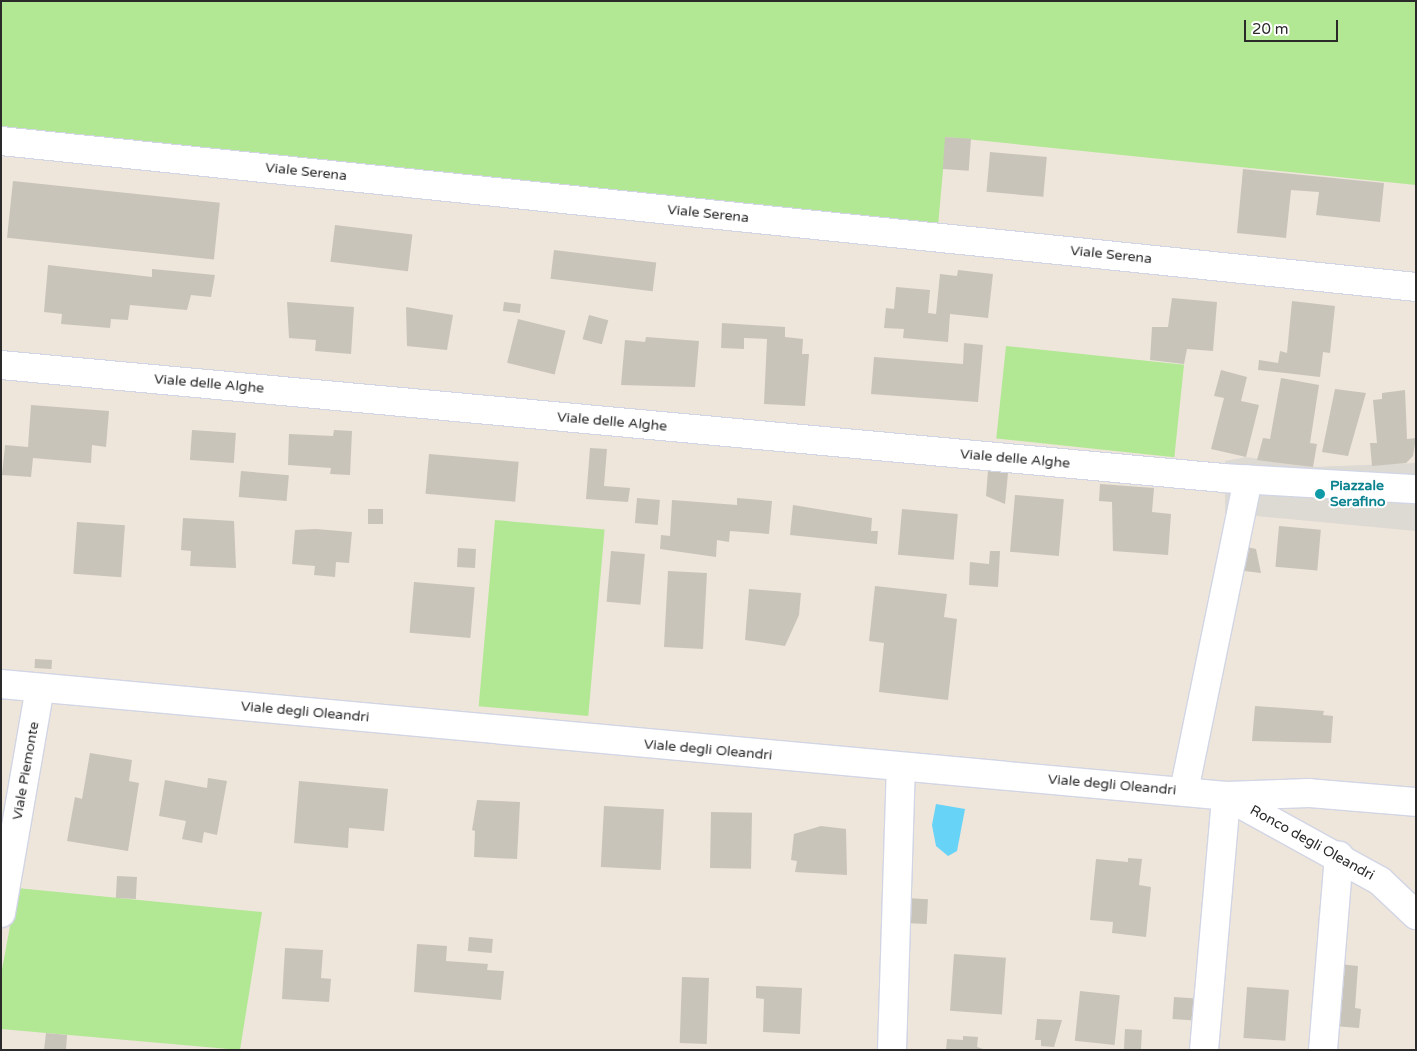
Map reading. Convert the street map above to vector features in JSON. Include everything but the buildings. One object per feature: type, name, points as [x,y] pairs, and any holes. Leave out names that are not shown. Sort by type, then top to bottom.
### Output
[{"type":"street","name":"Viale Serena","points":[[1,141],[1416,287]]},
{"type":"street","name":"Viale delle Alghe","points":[[1,365],[1236,479],[1416,488]]},
{"type":"street","points":[[1184,791],[1236,479]]},
{"type":"street","name":"Viale degli Oleandri","points":[[1,684],[1226,796],[1309,793],[1416,802]]},
{"type":"street","name":"Viale Piemonte","points":[[1,913],[40,688]]},
{"type":"street","points":[[892,1050],[901,767]]},
{"type":"street","points":[[1204,1050],[1226,796]]},
{"type":"street","name":"Ronco degli Oleandri","points":[[1226,796],[1339,856],[1380,882],[1416,916]]},
{"type":"street","points":[[1323,1050],[1339,856]]},
{"type":"green space","points":[[1,1],[1416,1],[1416,185],[946,137],[938,226],[1,129]]},
{"type":"green space","points":[[1006,346],[1184,365],[1174,457],[996,438]]},
{"type":"green space","points":[[495,520],[605,530],[588,716],[479,706]]},
{"type":"green space","points":[[17,888],[262,912],[240,1050],[1,1029],[1,975]]},
{"type":"shaded area","name":"Piazzale Serafino","points":[[1246,457],[1313,467],[1416,463],[1416,531],[1225,513],[1225,461]]},
{"type":"water","points":[[936,804],[965,809],[957,851],[948,856],[936,846],[932,825]]},
{"type":"place","name":"Piazzale Serafino","points":[[1320,494]]}]
